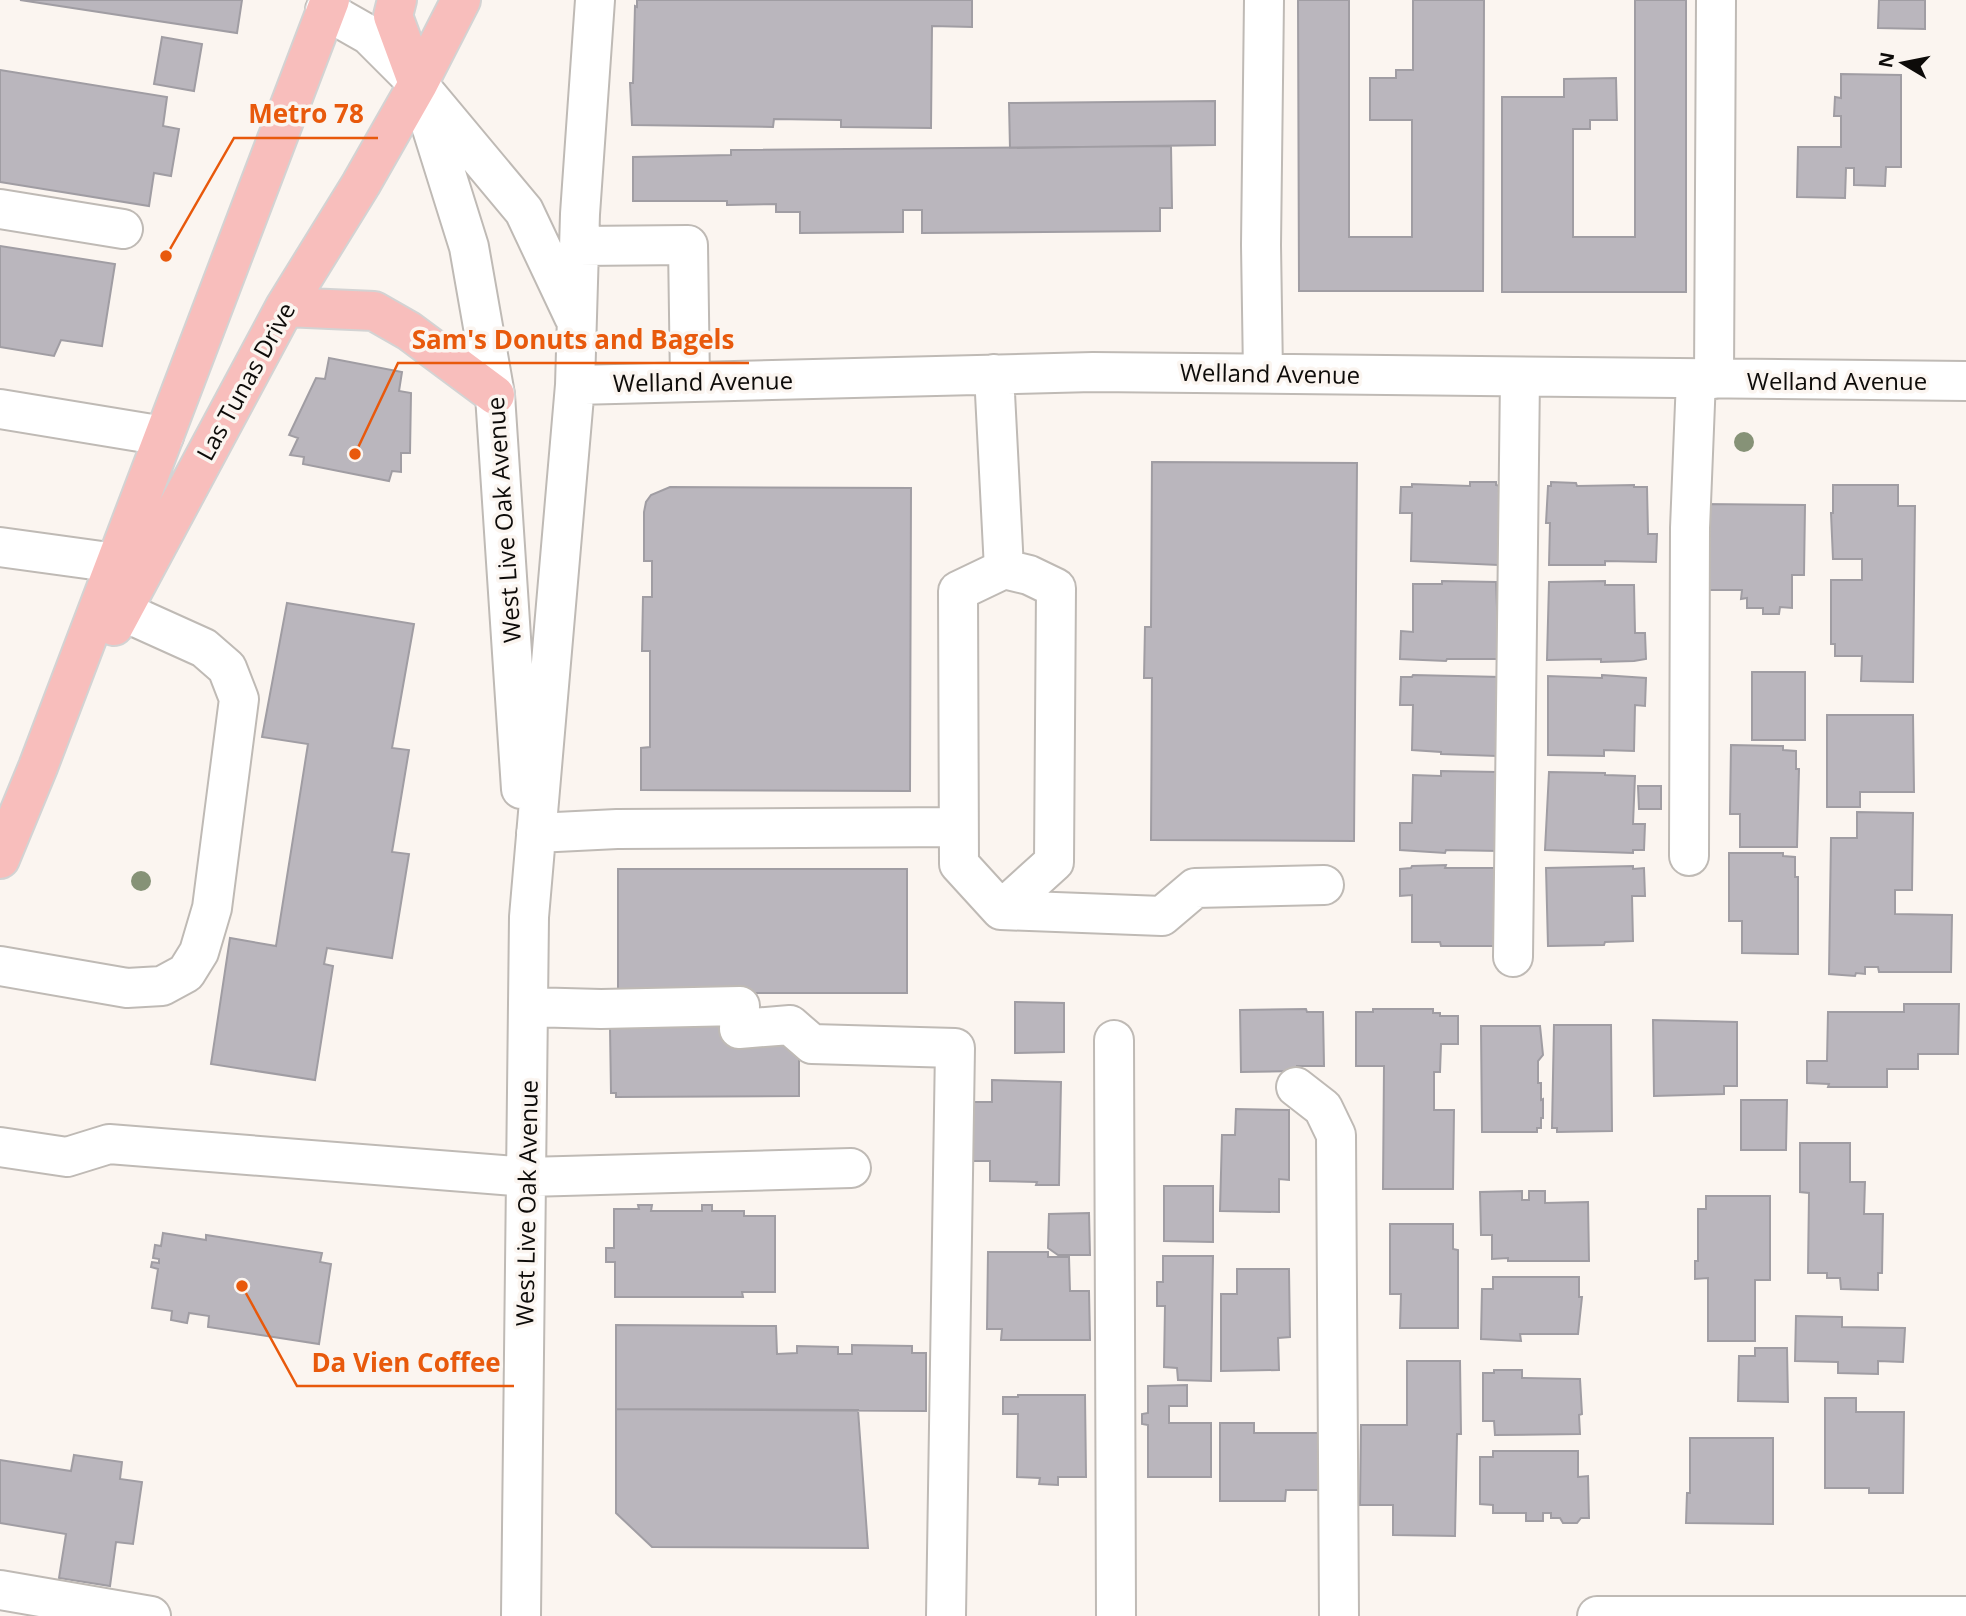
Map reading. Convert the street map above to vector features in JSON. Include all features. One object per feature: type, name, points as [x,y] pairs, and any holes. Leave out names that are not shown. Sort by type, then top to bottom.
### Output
[{"type":"main road","points":[[397,0],[393,16],[418,84]]},
{"type":"main road","name":"Las Tunas Drive","points":[[3,842],[129,567],[361,184],[418,84],[461,0]]},
{"type":"main road","name":"Las Tunas Drive","points":[[38,767],[122,611],[129,567],[164,436],[328,5]]},
{"type":"main road","points":[[285,307],[374,310],[403,327],[495,395]]},
{"type":"street","name":"West Live Oak Avenue","points":[[521,1616],[529,917],[575,385],[579,246],[595,0]]},
{"type":"street","points":[[1263,373],[1261,244],[1264,0]]},
{"type":"street","points":[[1689,856],[1690,528],[1705,379],[1716,0]]},
{"type":"street","name":"West Live Oak Avenue","points":[[328,5],[369,35],[418,84],[469,247],[495,395],[529,917]]},
{"type":"street","points":[[418,84],[524,211],[577,322]]},
{"type":"street","points":[[0,209],[123,229]]},
{"type":"street","points":[[579,246],[688,245],[690,382]]},
{"type":"street","name":"Welland Avenue","points":[[575,385],[1093,372],[1966,381]]},
{"type":"street","points":[[994,374],[1004,569]]},
{"type":"street","points":[[1513,957],[1520,377]]},
{"type":"street","points":[[0,409],[164,436]]},
{"type":"street","points":[[0,547],[129,567]]},
{"type":"street","points":[[1001,910],[1054,862],[1056,588],[1029,575],[1004,569],[958,591],[959,864],[1001,910],[1162,916],[1195,888],[1325,885]]},
{"type":"street","points":[[0,966],[127,988],[162,986],[186,972],[199,952],[212,908],[239,699],[227,668],[204,648],[122,611]]},
{"type":"street","points":[[536,834],[617,829],[958,827]]},
{"type":"street","points":[[528,1007],[601,1009],[740,1006],[739,1029],[790,1025],[812,1044],[955,1048],[946,1616]]},
{"type":"street","points":[[1114,1040],[1116,1616]]},
{"type":"street","points":[[1296,1087],[1323,1108],[1336,1135],[1339,1616]]},
{"type":"street","points":[[0,1147],[67,1157],[109,1144],[527,1177],[850,1168]]},
{"type":"street","points":[[0,1590],[151,1616]]},
{"type":"street","points":[[1597,1616],[1966,1615]]},
{"type":"building","points":[[20,0],[242,0],[237,33]]},
{"type":"building","points":[[637,0],[972,0],[972,27],[932,26],[931,128],[841,127],[841,120],[774,119],[773,127],[632,125],[630,83],[633,83]]},
{"type":"building","points":[[1298,0],[1349,0],[1349,237],[1412,237],[1412,120],[1370,120],[1370,78],[1396,78],[1396,70],[1413,70],[1413,0],[1484,0],[1483,291],[1299,291]]},
{"type":"building","points":[[1635,0],[1686,0],[1686,292],[1502,292],[1502,97],[1564,97],[1564,79],[1616,78],[1617,120],[1590,120],[1590,129],[1573,129],[1573,237],[1635,237]]},
{"type":"building","points":[[1879,0],[1925,0],[1925,29],[1878,28]]},
{"type":"building","points":[[162,37],[202,44],[194,91],[154,84]]},
{"type":"building","points":[[0,70],[167,97],[163,126],[179,129],[171,176],[154,173],[149,206],[0,182]]},
{"type":"building","points":[[1841,74],[1901,75],[1901,167],[1886,167],[1885,186],[1854,185],[1854,168],[1846,168],[1845,198],[1797,197],[1798,147],[1841,147],[1841,116],[1834,116],[1835,97],[1841,98]]},
{"type":"building","points":[[1215,101],[1215,145],[1010,148],[1009,103]]},
{"type":"building","points":[[1171,146],[1172,208],[1160,208],[1160,231],[922,233],[922,210],[903,210],[903,232],[800,233],[800,212],[776,212],[776,204],[633,201],[633,157],[731,155],[731,150]]},
{"type":"building","points":[[0,246],[115,264],[102,346],[61,340],[54,356],[0,347]]},
{"type":"building","points":[[329,358],[402,372],[399,391],[411,393],[410,453],[401,453],[401,472],[392,471],[389,481],[303,464],[304,457],[290,455],[298,438],[289,435],[316,378],[325,379]]},
{"type":"building","points":[[1152,462],[1357,463],[1354,841],[1151,840],[1152,678],[1144,678],[1145,627],[1151,627]]},
{"type":"building","points":[[1470,482],[1496,482],[1496,485],[1500,486],[1498,565],[1411,561],[1412,513],[1400,513],[1401,487],[1412,487],[1412,484],[1470,486]]},
{"type":"building","points":[[1551,482],[1576,483],[1577,486],[1647,487],[1648,534],[1657,534],[1656,562],[1605,561],[1605,565],[1549,565],[1550,523],[1546,523],[1548,486],[1551,486]]},
{"type":"building","points":[[1833,485],[1898,485],[1898,506],[1915,506],[1913,682],[1861,681],[1862,656],[1835,656],[1835,644],[1831,644],[1831,580],[1862,580],[1862,559],[1833,559]]},
{"type":"building","points":[[670,487],[911,488],[910,791],[641,790],[641,748],[650,747],[650,651],[642,651],[643,597],[652,597],[652,561],[644,561],[644,512],[651,495]]},
{"type":"building","points":[[1702,504],[1805,505],[1804,575],[1792,575],[1792,608],[1780,607],[1779,614],[1763,614],[1763,608],[1747,608],[1747,598],[1741,599],[1742,590],[1700,590]]},
{"type":"building","points":[[1442,581],[1496,582],[1499,659],[1400,659],[1401,631],[1413,632],[1413,584],[1442,584]]},
{"type":"building","points":[[1605,581],[1605,585],[1634,585],[1635,633],[1645,633],[1646,659],[1601,662],[1601,659],[1547,660],[1549,582]]},
{"type":"building","points":[[287,603],[414,624],[392,748],[409,750],[392,852],[409,854],[392,958],[327,948],[324,964],[333,966],[315,1080],[211,1064],[230,938],[276,946],[308,744],[262,737]]},
{"type":"building","points":[[1752,672],[1805,672],[1805,740],[1752,740]]},
{"type":"building","points":[[1602,675],[1646,678],[1645,706],[1635,705],[1634,751],[1604,750],[1604,756],[1548,755],[1548,676],[1602,678]]},
{"type":"building","points":[[1401,677],[1501,677],[1497,756],[1412,750],[1413,705],[1400,705]]},
{"type":"building","points":[[1827,715],[1913,715],[1914,792],[1860,792],[1860,807],[1827,807]]},
{"type":"building","points":[[1731,745],[1783,746],[1783,750],[1796,751],[1796,769],[1799,769],[1797,847],[1740,847],[1740,814],[1730,814]]},
{"type":"building","points":[[1441,771],[1497,772],[1499,851],[1446,850],[1445,853],[1400,850],[1400,823],[1412,823],[1413,775],[1441,776]]},
{"type":"building","points":[[1549,772],[1635,776],[1633,824],[1645,824],[1644,850],[1633,850],[1633,853],[1545,850]]},
{"type":"building","points":[[1638,786],[1661,786],[1661,809],[1639,809]]},
{"type":"building","points":[[1857,812],[1913,813],[1912,890],[1895,890],[1895,914],[1952,915],[1951,972],[1879,972],[1878,967],[1865,967],[1865,974],[1856,973],[1855,976],[1829,974],[1831,838],[1857,838]]},
{"type":"building","points":[[1729,853],[1783,853],[1783,856],[1795,857],[1795,877],[1798,877],[1798,954],[1742,953],[1742,921],[1729,921]]},
{"type":"building","points":[[1446,865],[1445,868],[1498,868],[1496,946],[1441,946],[1440,942],[1412,942],[1412,895],[1400,896],[1400,869]]},
{"type":"building","points":[[1633,866],[1633,869],[1644,868],[1645,896],[1632,896],[1633,941],[1605,942],[1604,945],[1548,946],[1546,868]]},
{"type":"building","points":[[618,869],[907,869],[907,993],[618,993]]},
{"type":"building","points":[[1015,1002],[1064,1003],[1064,1052],[1015,1053]]},
{"type":"building","points":[[1904,1004],[1959,1004],[1958,1054],[1918,1054],[1918,1069],[1887,1069],[1887,1087],[1828,1087],[1829,1084],[1807,1083],[1807,1061],[1827,1061],[1828,1012],[1904,1012]]},
{"type":"building","points":[[1306,1009],[1307,1012],[1323,1012],[1324,1066],[1297,1066],[1297,1071],[1241,1072],[1240,1010]]},
{"type":"building","points":[[1373,1009],[1433,1009],[1433,1013],[1440,1013],[1440,1016],[1458,1016],[1458,1044],[1441,1044],[1440,1072],[1434,1072],[1434,1110],[1454,1110],[1453,1189],[1383,1189],[1384,1066],[1356,1066],[1356,1012],[1373,1012]]},
{"type":"building","points":[[727,1016],[799,1039],[799,1096],[616,1097],[616,1093],[611,1093],[610,1027]]},
{"type":"building","points":[[1653,1020],[1737,1022],[1737,1086],[1724,1086],[1724,1094],[1654,1096]]},
{"type":"building","points":[[1554,1025],[1611,1025],[1612,1131],[1557,1132],[1557,1128],[1552,1128]]},
{"type":"building","points":[[1481,1026],[1540,1026],[1543,1055],[1538,1061],[1538,1083],[1541,1083],[1543,1118],[1541,1128],[1537,1128],[1537,1132],[1482,1132]]},
{"type":"building","points":[[992,1080],[1061,1082],[1059,1185],[990,1181],[990,1161],[970,1161],[971,1102],[992,1102]]},
{"type":"building","points":[[1741,1100],[1787,1100],[1786,1150],[1741,1150]]},
{"type":"building","points":[[1236,1109],[1289,1110],[1289,1180],[1279,1179],[1279,1212],[1220,1211],[1222,1135],[1235,1135]]},
{"type":"building","points":[[1800,1143],[1850,1143],[1850,1182],[1865,1182],[1864,1214],[1883,1214],[1882,1273],[1878,1273],[1878,1290],[1841,1289],[1840,1278],[1827,1278],[1827,1273],[1808,1273],[1809,1193],[1800,1192]]},
{"type":"building","points":[[1164,1186],[1213,1186],[1213,1242],[1164,1241]]},
{"type":"building","points":[[1522,1191],[1522,1200],[1529,1200],[1529,1191],[1545,1191],[1545,1203],[1588,1202],[1589,1261],[1492,1259],[1492,1235],[1481,1235],[1480,1192]]},
{"type":"building","points":[[1706,1196],[1770,1196],[1770,1280],[1755,1280],[1755,1341],[1708,1341],[1708,1278],[1695,1279],[1695,1261],[1698,1261],[1698,1209],[1706,1209]]},
{"type":"building","points":[[638,1205],[652,1205],[651,1211],[702,1211],[702,1205],[712,1205],[712,1211],[744,1211],[744,1216],[775,1216],[775,1292],[742,1292],[743,1297],[615,1297],[615,1262],[606,1262],[606,1248],[614,1248],[614,1209],[639,1209]]},
{"type":"building","points":[[1089,1213],[1090,1255],[1058,1255],[1048,1248],[1049,1214]]},
{"type":"building","points":[[1390,1224],[1453,1224],[1453,1249],[1458,1250],[1458,1328],[1400,1328],[1401,1294],[1390,1294]]},
{"type":"building","points":[[163,1233],[206,1240],[206,1235],[322,1253],[320,1262],[331,1264],[319,1344],[208,1327],[209,1316],[189,1313],[187,1323],[171,1320],[172,1311],[152,1308],[158,1269],[151,1267],[152,1262],[159,1263],[159,1259],[153,1258],[155,1245],[161,1246]]},
{"type":"building","points":[[988,1252],[1048,1252],[1048,1257],[1069,1257],[1070,1291],[1089,1291],[1090,1340],[1001,1340],[1002,1329],[987,1329]]},
{"type":"building","points":[[1163,1256],[1213,1256],[1211,1381],[1178,1380],[1177,1368],[1164,1367],[1165,1306],[1157,1306],[1157,1282],[1163,1282]]},
{"type":"building","points":[[1237,1269],[1289,1269],[1290,1337],[1278,1338],[1279,1370],[1221,1371],[1221,1294],[1237,1294]]},
{"type":"building","points":[[1493,1277],[1579,1277],[1579,1297],[1582,1297],[1578,1334],[1520,1334],[1521,1341],[1481,1339],[1482,1289],[1493,1289]]},
{"type":"building","points":[[1796,1316],[1842,1317],[1842,1327],[1905,1328],[1903,1362],[1878,1361],[1878,1374],[1838,1373],[1838,1362],[1795,1361]]},
{"type":"building","points":[[616,1325],[776,1326],[777,1354],[797,1353],[797,1346],[838,1347],[838,1354],[852,1354],[852,1345],[912,1346],[912,1353],[926,1353],[926,1411],[616,1409]]},
{"type":"building","points":[[1755,1348],[1787,1348],[1788,1402],[1738,1401],[1739,1356],[1755,1356]]},
{"type":"building","points":[[1407,1361],[1460,1361],[1461,1434],[1457,1434],[1455,1536],[1393,1535],[1393,1505],[1360,1505],[1361,1425],[1407,1425]]},
{"type":"building","points":[[1494,1370],[1522,1370],[1522,1378],[1580,1379],[1580,1434],[1495,1435],[1494,1421],[1483,1421],[1483,1373],[1494,1373]]},
{"type":"building","points":[[1187,1385],[1187,1406],[1169,1406],[1169,1423],[1211,1423],[1211,1477],[1148,1477],[1148,1425],[1142,1424],[1142,1414],[1148,1413],[1148,1386]]},
{"type":"building","points":[[1085,1395],[1086,1477],[1058,1477],[1058,1485],[1039,1484],[1040,1478],[1017,1477],[1018,1414],[1003,1414],[1003,1397]]},
{"type":"building","points":[[1825,1398],[1856,1398],[1856,1412],[1904,1412],[1903,1493],[1869,1493],[1869,1488],[1825,1488]]},
{"type":"building","points":[[616,1409],[858,1410],[868,1548],[652,1547],[616,1513]]},
{"type":"building","points":[[1220,1423],[1254,1423],[1254,1433],[1322,1433],[1322,1490],[1286,1490],[1285,1501],[1220,1501]]},
{"type":"building","points":[[1690,1438],[1773,1438],[1773,1524],[1686,1523],[1687,1493],[1690,1493]]},
{"type":"building","points":[[1493,1451],[1578,1451],[1578,1477],[1588,1476],[1589,1518],[1581,1518],[1577,1523],[1563,1523],[1560,1518],[1551,1518],[1551,1513],[1543,1513],[1543,1521],[1526,1521],[1526,1513],[1493,1513],[1493,1505],[1480,1504],[1480,1457],[1493,1457]]},
{"type":"building","points":[[74,1455],[122,1462],[120,1479],[142,1482],[133,1544],[116,1542],[110,1586],[59,1578],[66,1534],[0,1523],[0,1460],[71,1471]]},
{"type":"place","name":"Metro 78","points":[[166,256]]},
{"type":"place","name":"Sam's Donuts and Bagels","points":[[355,454]]},
{"type":"place","name":"Da Vien Coffee","points":[[242,1286]]}]
